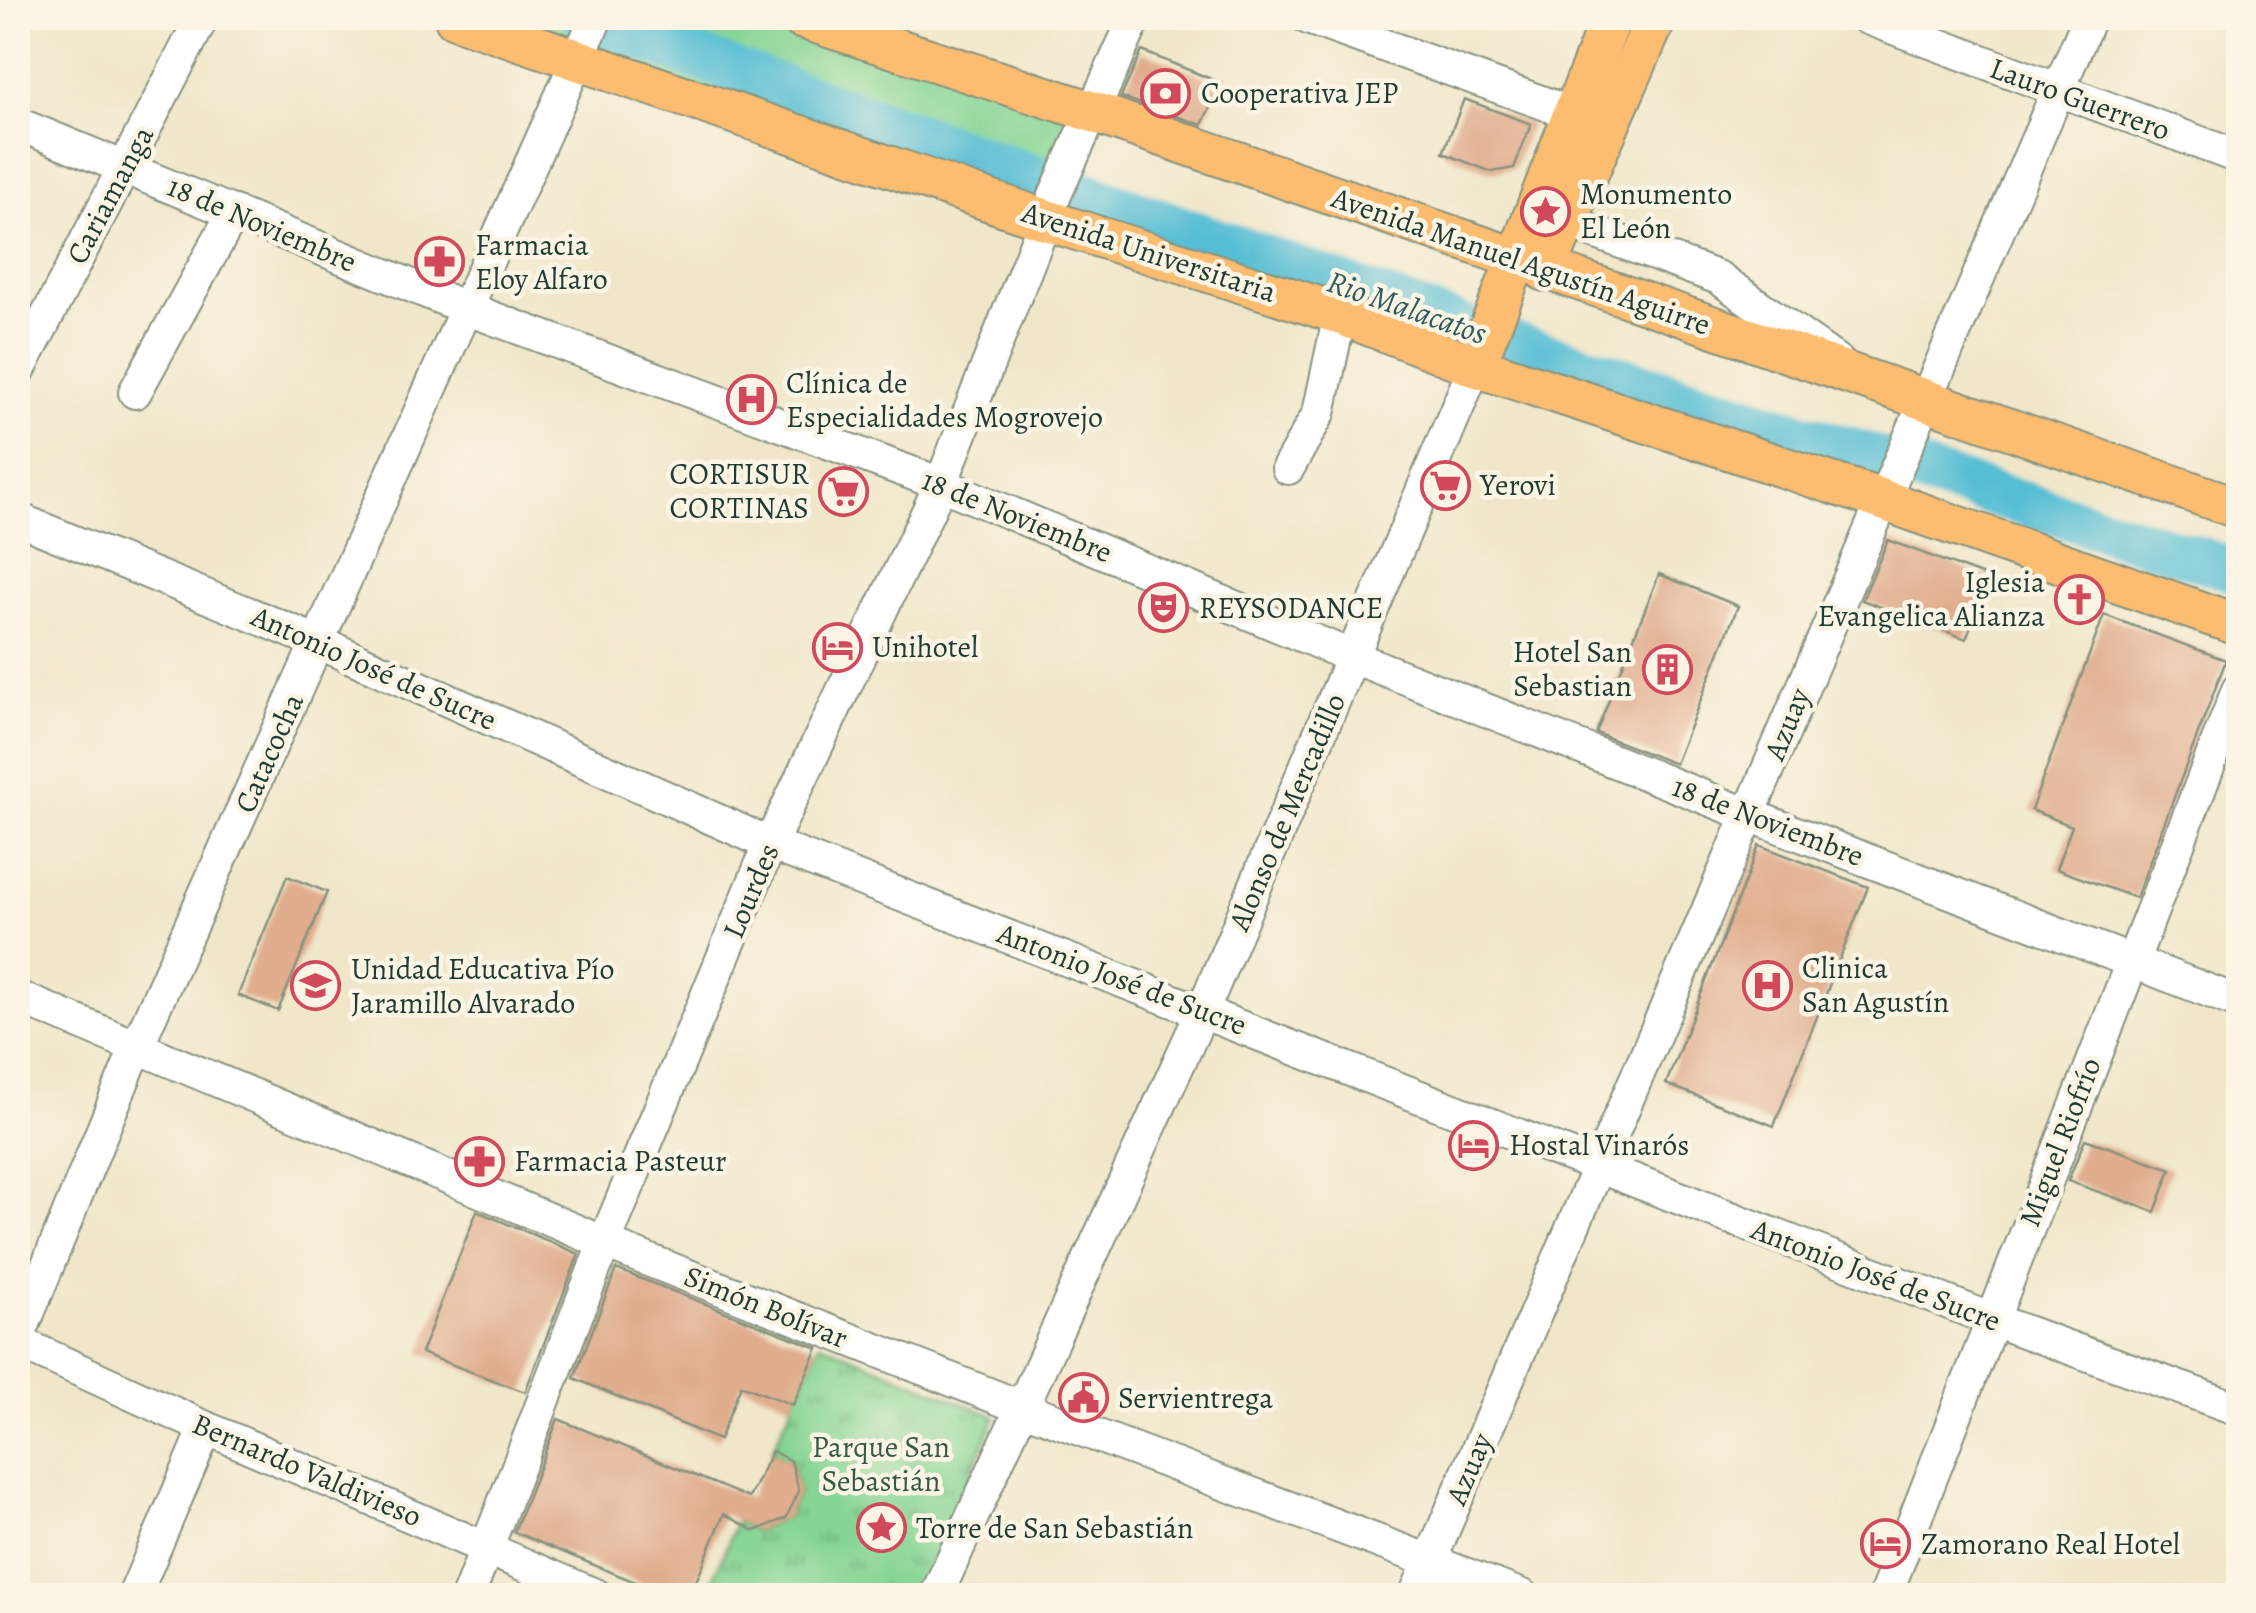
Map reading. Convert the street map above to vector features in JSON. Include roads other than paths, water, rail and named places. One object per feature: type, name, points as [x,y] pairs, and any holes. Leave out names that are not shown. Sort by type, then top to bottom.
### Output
[{"type":"main road","name":"Avenida Universitaria","points":[[455,18],[586,38],[1340,314],[1480,355],[1884,489],[2238,625]]},
{"type":"main road","name":"Avenida Manuel Agustín Aguirre","points":[[801,18],[1087,126],[1853,374],[1923,404],[2238,508]]},
{"type":"main road","name":"Alonso de Mercadillo","points":[[1525,268],[1566,222],[1574,114],[1611,18]]},
{"type":"main road","name":"Alonso de Mercadillo","points":[[1480,355],[1571,168],[1656,18]]},
{"type":"street","name":"Cariamanga","points":[[18,372],[202,18]]},
{"type":"street","name":"Lourdes","points":[[468,1596],[604,1243],[770,844],[941,484],[1051,207],[1135,18]]},
{"type":"street","points":[[1308,18],[1574,114]]},
{"type":"street","name":"Lauro Guerrero","points":[[1866,18],[2238,158]]},
{"type":"street","name":"Azuay","points":[[1414,1596],[2088,18]]},
{"type":"street","name":"Catacocha","points":[[18,1340],[137,1046],[586,38]]},
{"type":"street","name":"18 de Noviembre","points":[[18,124],[468,309],[941,484],[1353,657],[1749,815],[2238,1002]]},
{"type":"street","points":[[135,392],[234,212]]},
{"type":"street","points":[[1566,222],[1719,278],[1853,374]]},
{"type":"street","points":[[1288,468],[1319,412],[1340,314]]},
{"type":"street","name":"Alonso de Mercadillo","points":[[936,1596],[1203,1010],[1480,355]]},
{"type":"street","name":"Antonio José de Sucre","points":[[18,519],[318,642],[770,844],[1993,1320],[2238,1409]]},
{"type":"street","name":"Miguel Riofrío","points":[[1885,1596],[2238,690]]},
{"type":"street","name":"Simón Bolívar","points":[[18,996],[604,1243],[1020,1407],[1523,1596]]},
{"type":"street","name":"Bernardo Valdivieso","points":[[18,1340],[206,1428],[488,1545],[598,1596]]},
{"type":"street","points":[[134,1596],[206,1428]]},
{"type":"waterway","name":"Rio Malacatos","points":[[585,18],[1499,340],[2238,571]]},
{"type":"place","name":"Cooperativa JEP","points":[[1166,93]]},
{"type":"place","name":"Monumento El León","points":[[1545,211]]},
{"type":"place","name":"Farmacia Eloy Alfaro","points":[[440,262]]},
{"type":"place","name":"Clínica de Especialidades Mogrovejo","points":[[751,400]]},
{"type":"place","name":"Yerovi","points":[[1445,485]]},
{"type":"place","name":"CORTISUR CORTINAS","points":[[844,491]]},
{"type":"place","name":"Iglesia Evangelica Alianza","points":[[2080,599]]},
{"type":"place","name":"REYSODANCE","points":[[1164,608]]},
{"type":"place","name":"Unihotel","points":[[837,647]]},
{"type":"place","name":"Hotel San Sebastian","points":[[1667,669]]},
{"type":"place","name":"Clinica San Agustín","points":[[1767,985]]},
{"type":"place","name":"Unidad Educativa Pío Jaramillo Alvarado","points":[[316,986]]},
{"type":"place","name":"Hostal Vinarós","points":[[1474,1145]]},
{"type":"place","name":"Farmacia Pasteur","points":[[479,1161]]},
{"type":"place","name":"Servientrega","points":[[1083,1398]]},
{"type":"place","name":"Torre de San Sebastián","points":[[881,1528]]},
{"type":"place","name":"Zamorano Real Hotel","points":[[1886,1544]]},
{"type":"park label","name":"Parque San Sebastián","points":[[881,1464]]}]
